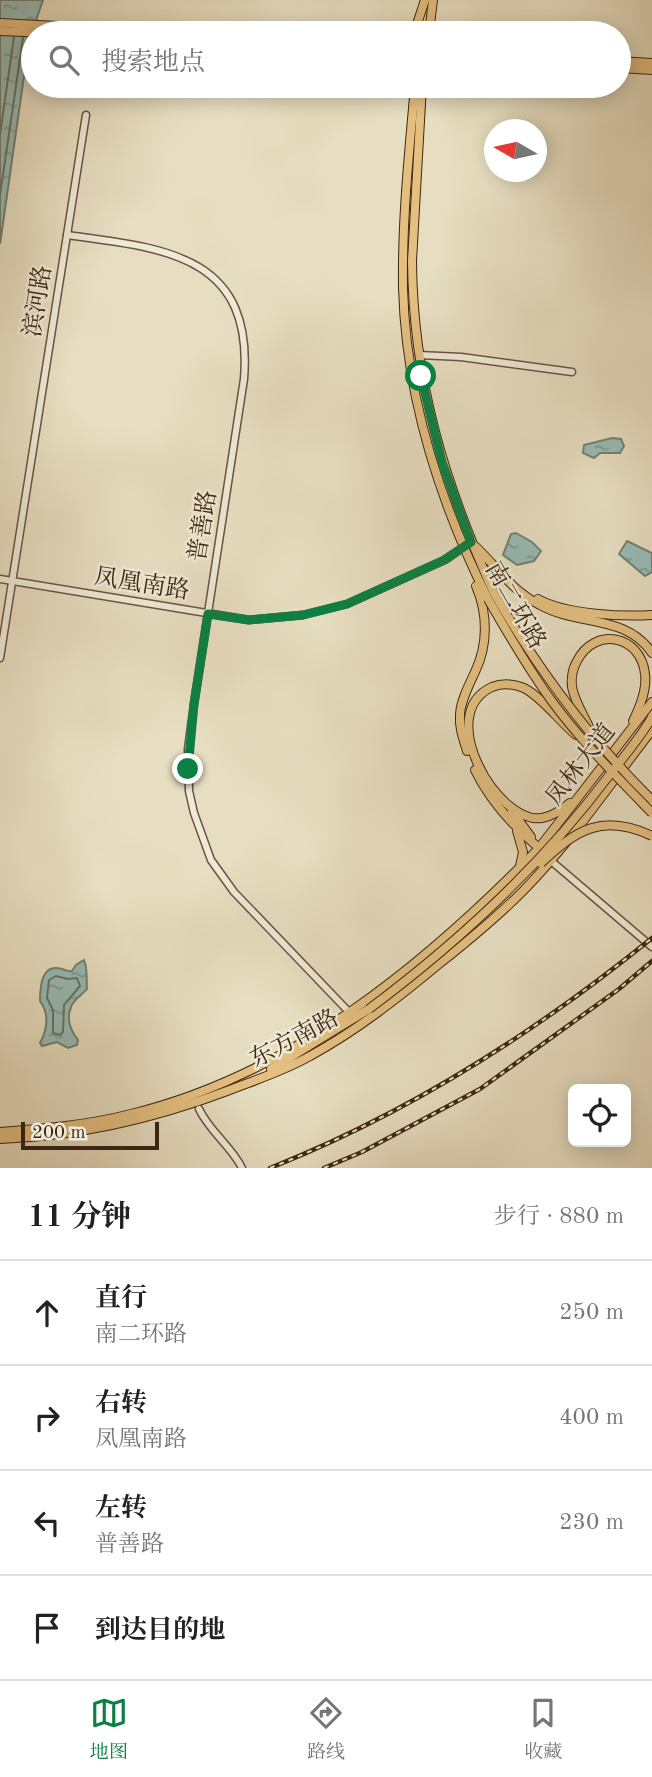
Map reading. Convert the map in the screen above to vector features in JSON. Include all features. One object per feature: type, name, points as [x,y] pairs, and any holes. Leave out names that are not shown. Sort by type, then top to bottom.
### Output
[{"type":"main road","points":[[418,21],[425,0]]},
{"type":"main road","points":[[422,21],[425,0]]},
{"type":"main road","points":[[430,21],[433,0]]},
{"type":"main road","points":[[433,0],[435,21]]},
{"type":"main road","points":[[0,23],[21,26]]},
{"type":"main road","points":[[0,31],[21,30]]},
{"type":"main road","points":[[631,61],[652,62]]},
{"type":"main road","points":[[631,69],[652,71]]},
{"type":"main road","name":"南二环路","points":[[417,99],[407,262],[407,337],[416,400],[433,464],[463,549],[491,596],[560,696],[652,800]]},
{"type":"main road","name":"南二环路","points":[[407,262],[419,355],[433,429],[452,492],[491,596],[515,647],[552,701],[590,747],[652,813]]},
{"type":"main road","points":[[471,542],[517,592],[543,607],[571,612],[621,627],[645,644],[652,653]]},
{"type":"main road","points":[[463,549],[484,612],[485,635],[478,665],[460,710],[460,731],[482,784],[516,828],[539,848]]},
{"type":"main road","points":[[571,612],[652,615]]},
{"type":"main road","points":[[594,737],[578,705],[572,685],[573,668],[582,651],[603,639],[614,639],[635,649],[642,661],[645,676],[640,705],[624,739]]},
{"type":"main road","points":[[539,848],[482,772],[471,748],[467,726],[470,710],[476,699],[497,685],[510,684],[524,688],[590,747]]},
{"type":"main road","name":"凤林大道","points":[[539,848],[652,702]]},
{"type":"main road","points":[[498,902],[585,808],[652,717]]},
{"type":"main road","name":"凤林大道","points":[[551,861],[652,730]]},
{"type":"main road","points":[[506,803],[530,818],[541,818],[556,814],[583,792]]},
{"type":"main road","points":[[237,1087],[294,1056],[369,1009],[426,965],[564,841],[577,833],[606,825],[626,827],[652,836]]},
{"type":"main road","points":[[516,828],[523,852],[519,869]]},
{"type":"main road","name":"东方南路","points":[[0,1132],[104,1120],[190,1096],[269,1061],[384,989],[456,930],[539,848]]},
{"type":"main road","name":"东方南路","points":[[0,1139],[106,1128],[158,1115],[237,1087],[309,1057],[394,1001],[512,902],[551,861]]},
{"type":"street","name":"滨河路","points":[[0,658],[86,115]]},
{"type":"street","name":"普善路","points":[[67,235],[142,245],[199,265],[228,295],[239,318],[244,337],[244,379],[188,749],[190,790],[202,839],[211,860],[228,885],[349,1012]]},
{"type":"street","points":[[419,355],[461,357],[572,372]]},
{"type":"street","name":"凤凰南路","points":[[0,579],[249,620],[303,615],[347,604],[444,560],[471,542]]},
{"type":"street","points":[[539,848],[652,947]]},
{"type":"street","points":[[199,1109],[212,1131],[236,1155],[242,1168]]},
{"type":"water","points":[[0,0],[43,0],[36,21],[21,21],[21,97],[0,244]]},
{"type":"water","points":[[612,438],[621,439],[624,446],[620,453],[600,453],[594,458],[583,453],[584,445]]},
{"type":"water","points":[[516,533],[541,551],[534,561],[517,565],[503,555],[511,534]]},
{"type":"water","points":[[627,541],[652,553],[652,572],[645,576],[619,554]]},
{"type":"water","points":[[84,960],[87,989],[72,1004],[69,1016],[71,1028],[78,1040],[77,1045],[68,1048],[57,1042],[42,1046],[40,1043],[46,1022],[40,1001],[46,972],[55,968],[72,971]]},
{"type":"railway","points":[[270,1168],[372,1122],[470,1068],[563,1006],[652,938]]},
{"type":"railway","points":[[324,1168],[362,1152],[480,1089],[619,989],[652,961]]},
{"type":"route","points":[[188,769],[188,749],[208,614],[249,620],[303,615],[347,604],[444,560],[471,542],[442,462],[421,376]]}]
